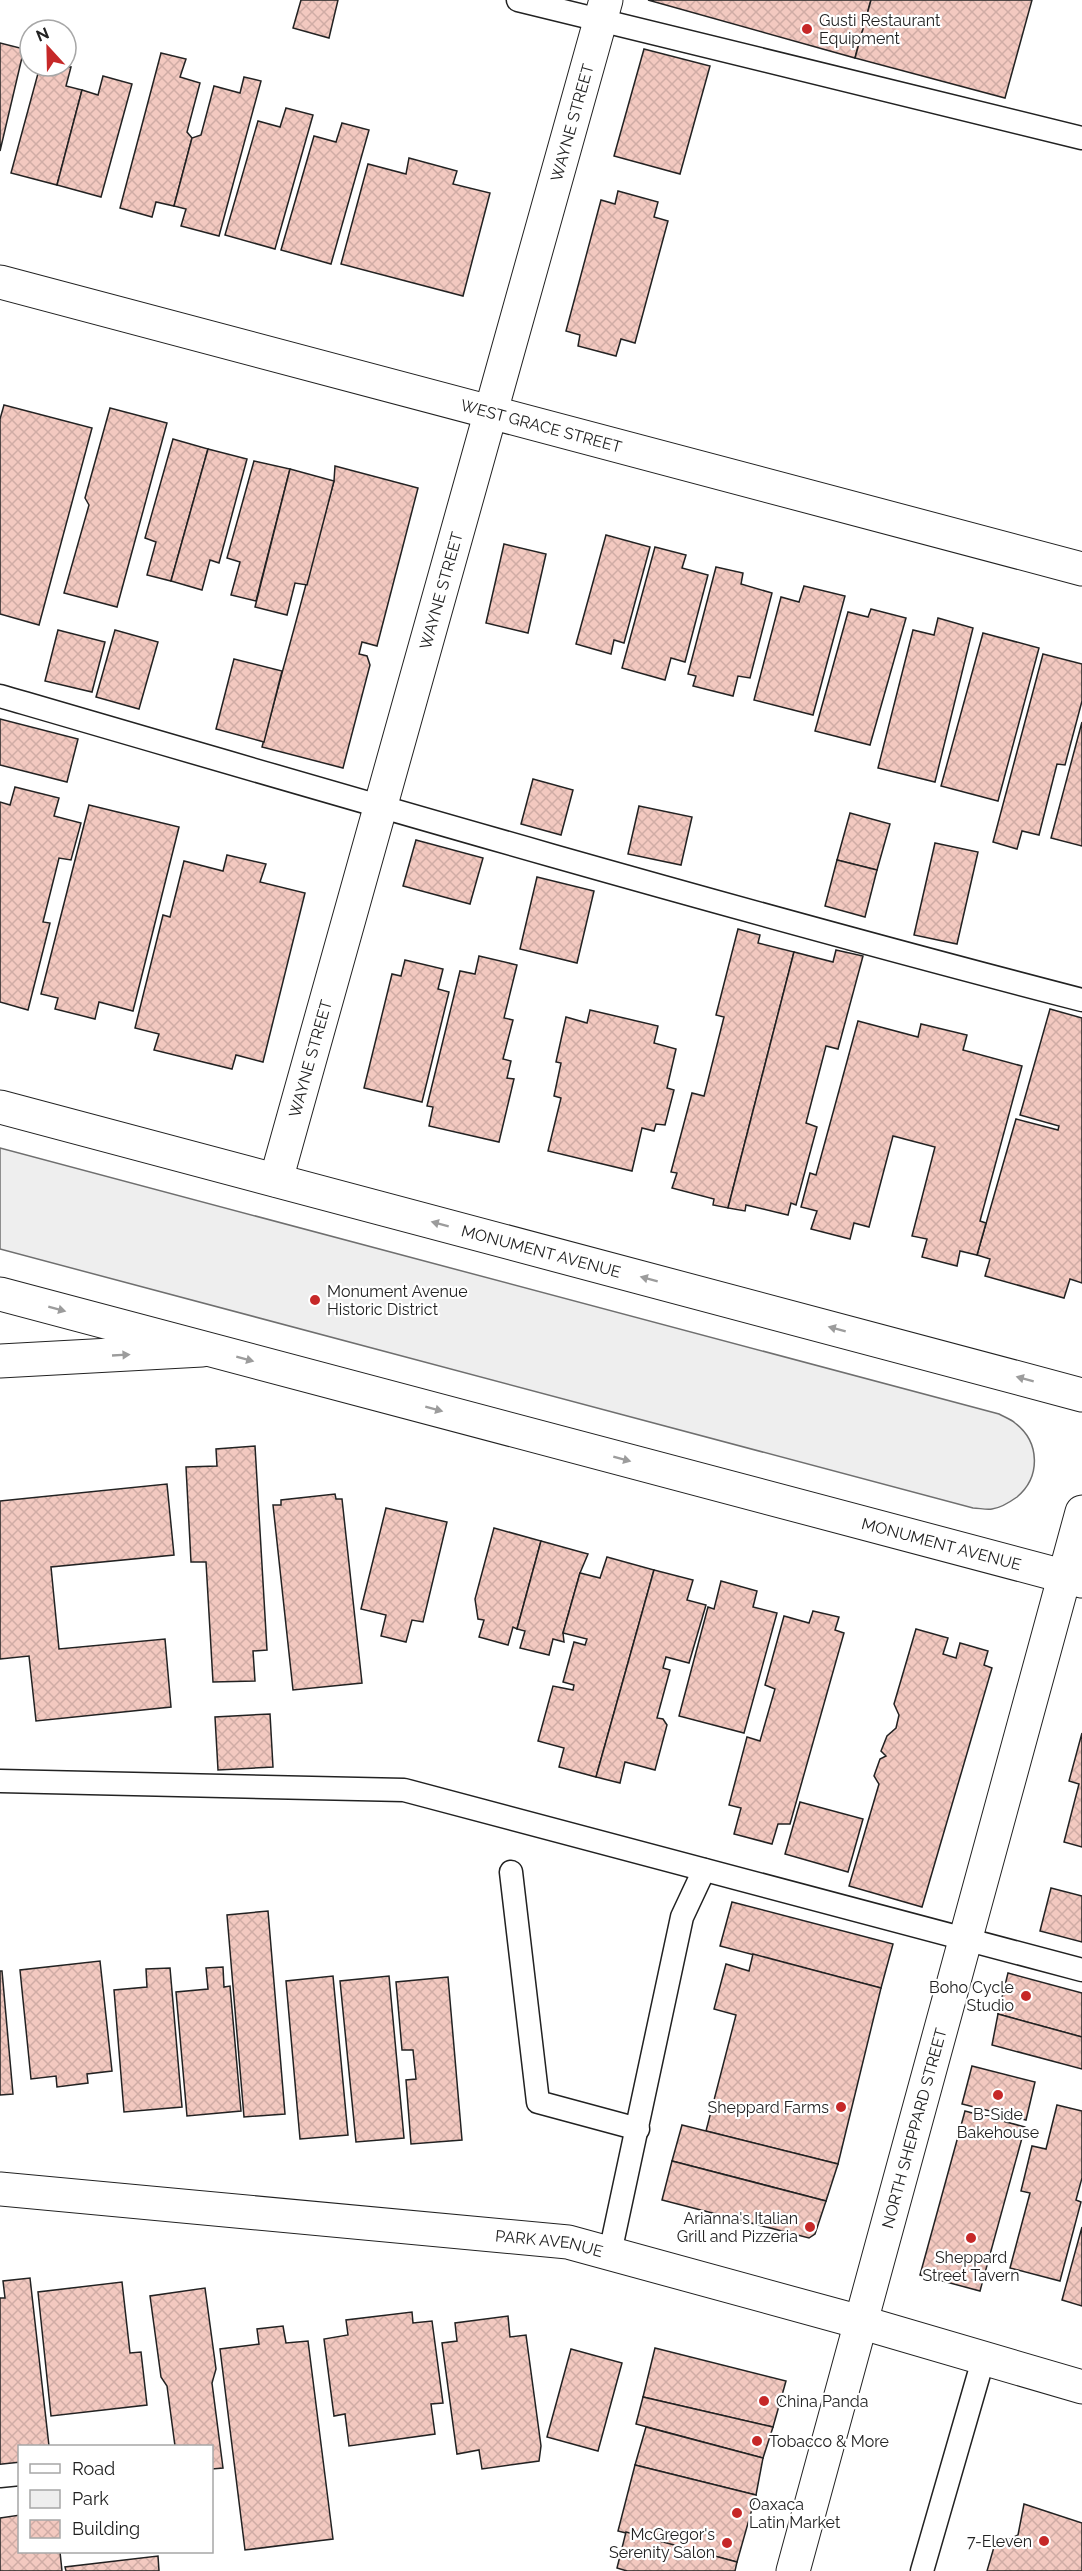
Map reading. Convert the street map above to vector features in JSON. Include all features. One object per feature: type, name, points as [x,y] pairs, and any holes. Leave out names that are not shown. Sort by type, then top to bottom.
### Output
[{"type":"street","name":"WAYNE STREET","points":[[276,1180],[604,10]]},
{"type":"street","name":"WEST GRACE STREET","points":[[0,282],[1082,569]]},
{"type":"street","name":"MONUMENT AVENUE","points":[[0,1107],[1082,1395]]},
{"type":"street","name":"MONUMENT AVENUE","points":[[0,1294],[1073,1578]]},
{"type":"street","points":[[0,1361],[211,1350]]},
{"type":"street","name":"NORTH SHEPPARD STREET","points":[[793,2571],[964,1940],[1073,1578],[1082,1512]]},
{"type":"street","name":"PARK AVENUE","points":[[0,2189],[568,2242],[860,2322],[983,2360],[1082,2387]]},
{"type":"lane","points":[[518,0],[604,10],[1082,138]]},
{"type":"lane","points":[[0,696],[381,807],[896,951],[1082,1000]]},
{"type":"lane","points":[[0,1781],[404,1791],[1082,1970]]},
{"type":"lane","points":[[610,2253],[682,1917],[704,1870]]},
{"type":"lane","points":[[511,1872],[538,2102],[638,2129]]},
{"type":"lane","points":[[922,2571],[983,2360]]},
{"type":"lane","points":[[0,2476],[18,2474]]},
{"type":"green space","points":[[0,1148],[999,1414],[1013,1422],[1029,1440],[1033,1449],[1034,1470],[1025,1489],[1011,1501],[995,1508],[973,1508],[0,1249]]},
{"type":"building","points":[[301,0],[338,0],[329,38],[293,28]]},
{"type":"building","name":"Gusti Restaurant Equipment","points":[[648,0],[871,0],[855,58]]},
{"type":"building","points":[[871,0],[1032,0],[1005,98],[855,58]]},
{"type":"building","points":[[0,43],[18,48],[18,74],[0,151]]},
{"type":"building","points":[[644,49],[710,66],[680,174],[614,156]]},
{"type":"building","points":[[161,53],[186,59],[180,77],[200,83],[187,132],[192,138],[174,206],[156,202],[152,217],[120,208]]},
{"type":"building","points":[[103,76],[132,84],[101,197],[57,185],[82,90],[98,95]]},
{"type":"building","points":[[244,77],[261,81],[219,236],[181,226],[186,209],[174,206],[192,138],[201,135],[214,86],[240,93]]},
{"type":"building","points":[[37,78],[68,78],[66,86],[82,90],[57,185],[11,173]]},
{"type":"building","points":[[286,108],[313,115],[275,249],[225,235],[258,121],[280,127]]},
{"type":"building","points":[[342,123],[369,130],[331,264],[281,250],[314,136],[336,142]]},
{"type":"building","points":[[409,158],[457,171],[453,184],[490,193],[463,296],[341,264],[368,164],[406,174]]},
{"type":"building","points":[[618,191],[658,202],[654,217],[668,221],[635,343],[621,339],[616,356],[578,346],[580,335],[566,331],[601,200],[615,204]]},
{"type":"building","points":[[4,405],[92,428],[39,625],[0,614],[0,419]]},
{"type":"building","points":[[110,408],[167,423],[117,607],[64,593],[89,505],[85,498]]},
{"type":"building","points":[[173,439],[208,449],[171,581],[147,575],[156,542],[145,538]]},
{"type":"building","points":[[208,449],[247,459],[219,563],[210,560],[202,590],[171,581]]},
{"type":"building","points":[[254,461],[290,469],[256,601],[231,595],[240,562],[227,558]]},
{"type":"building","points":[[335,466],[418,488],[377,646],[362,642],[359,654],[367,656],[370,665],[343,768],[262,747],[334,481]]},
{"type":"building","points":[[290,469],[334,481],[307,585],[295,583],[287,615],[255,607]]},
{"type":"building","points":[[606,535],[650,547],[624,643],[614,640],[611,654],[576,644]]},
{"type":"building","points":[[504,544],[546,554],[528,633],[486,623]]},
{"type":"building","points":[[655,547],[686,555],[682,568],[708,575],[685,662],[671,658],[665,680],[622,668]]},
{"type":"building","points":[[716,567],[743,573],[741,584],[772,593],[750,678],[738,676],[733,696],[693,686],[696,676],[688,674]]},
{"type":"building","points":[[804,586],[845,596],[813,715],[754,700],[781,597],[799,602]]},
{"type":"building","points":[[871,609],[906,618],[870,745],[815,731],[848,612],[868,617]]},
{"type":"building","points":[[938,618],[973,628],[935,782],[878,768],[913,630],[934,635]]},
{"type":"building","points":[[58,630],[105,642],[92,692],[45,681]]},
{"type":"building","points":[[115,630],[158,642],[139,709],[96,697]]},
{"type":"building","points":[[983,633],[1039,648],[998,801],[941,786]]},
{"type":"building","points":[[1043,654],[1082,664],[1082,701],[1065,765],[1057,764],[1039,835],[1022,831],[1017,849],[993,842]]},
{"type":"building","points":[[234,659],[282,671],[264,742],[216,729]]},
{"type":"building","points":[[0,719],[78,739],[67,782],[0,765]]},
{"type":"building","points":[[1082,722],[1082,846],[1051,838]]},
{"type":"building","points":[[533,779],[573,790],[561,835],[521,824]]},
{"type":"building","points":[[15,787],[59,798],[54,816],[81,823],[71,860],[59,858],[43,922],[50,923],[28,1010],[0,1002],[0,802],[10,805]]},
{"type":"building","points":[[89,805],[179,827],[133,1011],[99,1002],[95,1019],[55,1009],[58,998],[41,994]]},
{"type":"building","points":[[639,806],[692,817],[681,865],[628,854]]},
{"type":"building","points":[[850,813],[890,824],[877,870],[837,860]]},
{"type":"building","points":[[416,840],[483,858],[470,904],[403,886]]},
{"type":"building","points":[[935,843],[978,852],[957,944],[914,935]]},
{"type":"building","points":[[227,855],[266,864],[260,882],[305,893],[263,1062],[236,1055],[232,1069],[154,1050],[159,1034],[135,1028],[163,915],[170,917],[184,861],[223,871]]},
{"type":"building","points":[[837,860],[877,870],[865,917],[825,906]]},
{"type":"building","points":[[537,877],[594,891],[577,963],[520,949]]},
{"type":"building","points":[[738,929],[760,935],[758,943],[794,952],[728,1208],[713,1205],[714,1199],[672,1188],[677,1173],[671,1172],[692,1093],[704,1096],[724,1017],[716,1015]]},
{"type":"building","points":[[836,950],[863,956],[838,1049],[826,1046],[806,1123],[817,1127],[796,1205],[791,1203],[788,1215],[746,1205],[745,1211],[728,1208],[794,952],[833,962]]},
{"type":"building","points":[[479,956],[517,965],[504,1018],[513,1020],[503,1059],[511,1061],[507,1078],[514,1079],[499,1142],[429,1126],[433,1107],[427,1106],[460,971],[475,974]]},
{"type":"building","points":[[405,960],[443,969],[438,989],[449,992],[422,1102],[364,1088],[392,974],[401,976]]},
{"type":"building","points":[[1050,1009],[1082,1018],[1082,1283],[1070,1279],[1064,1298],[985,1276],[990,1259],[977,1255],[1016,1119],[1058,1130],[1059,1126],[1020,1115]]},
{"type":"building","points":[[590,1010],[658,1026],[654,1043],[676,1049],[667,1088],[674,1090],[665,1125],[656,1124],[654,1131],[642,1128],[632,1171],[548,1151],[561,1098],[554,1096],[561,1063],[556,1062],[566,1017],[587,1023]]},
{"type":"building","points":[[858,1021],[918,1037],[921,1024],[967,1035],[963,1050],[1022,1066],[980,1221],[986,1223],[977,1255],[960,1251],[957,1266],[922,1257],[927,1239],[912,1236],[935,1147],[893,1136],[869,1227],[854,1223],[850,1239],[811,1229],[817,1211],[801,1207],[810,1173],[816,1175]]},
{"type":"building","points":[[255,1446],[267,1650],[253,1651],[255,1681],[213,1682],[206,1562],[191,1562],[186,1467],[217,1466],[216,1449]]},
{"type":"building","points":[[167,1484],[174,1555],[51,1567],[59,1649],[165,1639],[171,1707],[36,1721],[29,1656],[0,1659],[0,1501]]},
{"type":"building","points":[[335,1494],[336,1499],[342,1499],[362,1683],[293,1690],[273,1505],[281,1505],[281,1500]]},
{"type":"building","points":[[386,1508],[447,1522],[423,1622],[412,1620],[406,1642],[381,1636],[386,1615],[361,1609]]},
{"type":"building","points":[[494,1528],[541,1541],[517,1629],[513,1627],[508,1645],[479,1637],[484,1620],[478,1619],[475,1599]]},
{"type":"building","points":[[541,1541],[588,1554],[580,1573],[563,1633],[564,1642],[553,1639],[549,1655],[520,1648],[525,1631],[517,1629]]},
{"type":"building","points":[[607,1557],[654,1570],[596,1777],[559,1767],[564,1748],[538,1741],[553,1686],[573,1690],[574,1685],[563,1682],[574,1642],[585,1645],[587,1639],[563,1633],[580,1573],[600,1578]]},
{"type":"building","points":[[654,1570],[693,1580],[687,1600],[706,1605],[689,1663],[666,1657],[663,1668],[670,1670],[657,1718],[663,1719],[667,1725],[655,1770],[625,1762],[620,1783],[596,1777]]},
{"type":"building","points":[[721,1581],[757,1591],[753,1607],[777,1613],[744,1733],[679,1716],[708,1607],[714,1609]]},
{"type":"building","points":[[813,1611],[839,1617],[835,1630],[844,1633],[790,1824],[778,1824],[772,1844],[734,1834],[741,1808],[729,1805],[747,1737],[760,1741],[775,1689],[765,1685],[784,1616],[809,1623]]},
{"type":"building","points":[[916,1629],[948,1638],[943,1654],[956,1658],[960,1643],[988,1651],[984,1665],[992,1668],[922,1907],[849,1886],[879,1784],[874,1776],[880,1759],[886,1756],[881,1751],[887,1736],[896,1728],[899,1715],[894,1704]]},
{"type":"building","points":[[270,1714],[273,1767],[218,1770],[215,1717]]},
{"type":"building","points":[[1082,1733],[1082,1847],[1064,1842],[1079,1784],[1069,1781]]},
{"type":"building","points":[[800,1802],[863,1819],[848,1872],[785,1854]]},
{"type":"building","points":[[1051,1888],[1082,1896],[1082,1942],[1040,1931]]},
{"type":"building","points":[[732,1902],[893,1944],[881,1988],[720,1946]]},
{"type":"building","points":[[268,1911],[285,2114],[244,2117],[227,1915]]},
{"type":"building","points":[[753,1954],[881,1988],[838,2164],[706,2131],[736,2015],[714,2009],[726,1964],[749,1971]]},
{"type":"building","points":[[100,1961],[112,2071],[87,2074],[88,2083],[57,2087],[56,2076],[31,2079],[20,1970]]},
{"type":"building","points":[[223,1967],[224,1987],[230,1986],[241,2111],[187,2116],[176,1992],[208,1989],[206,1968]]},
{"type":"building","points":[[170,1968],[182,2107],[124,2112],[114,1990],[147,1987],[146,1969]]},
{"type":"building","points":[[0,1971],[2,1971],[13,2094],[0,2095]]},
{"type":"building","points":[[1008,1973],[1082,1993],[1082,2037],[998,2014]]},
{"type":"building","points":[[333,1976],[348,2135],[300,2139],[286,1981]]},
{"type":"building","points":[[389,1976],[404,2138],[356,2142],[340,1981]]},
{"type":"building","points":[[448,1977],[462,2140],[411,2144],[406,2080],[416,2079],[413,2050],[402,2050],[396,1982]]},
{"type":"building","points":[[998,2014],[1082,2037],[1082,2069],[992,2045]]},
{"type":"building","points":[[972,2066],[1035,2082],[1026,2120],[962,2104]]},
{"type":"building","points":[[1057,2105],[1082,2111],[1082,2178],[1076,2200],[1081,2202],[1060,2281],[1010,2268],[1030,2193],[1021,2191],[1032,2146],[1046,2149]]},
{"type":"building","points":[[965,2111],[1025,2127],[980,2291],[920,2275]]},
{"type":"building","points":[[682,2125],[838,2164],[826,2201],[672,2161]]},
{"type":"building","points":[[672,2161],[826,2201],[815,2234],[809,2238],[662,2200]]},
{"type":"building","points":[[1082,2227],[1082,2306],[1062,2300]]},
{"type":"building","points":[[30,2278],[49,2445],[18,2445],[18,2469],[0,2471],[0,2298],[5,2298],[3,2281]]},
{"type":"building","points":[[122,2282],[130,2353],[141,2352],[147,2405],[51,2416],[38,2292]]},
{"type":"building","points":[[205,2288],[216,2369],[212,2383],[223,2468],[213,2469],[213,2445],[175,2445],[167,2386],[161,2377],[150,2296]]},
{"type":"building","points":[[412,2312],[413,2323],[432,2321],[443,2403],[431,2404],[435,2434],[349,2446],[345,2414],[334,2416],[324,2339],[348,2335],[346,2320]]},
{"type":"building","points":[[508,2316],[510,2337],[526,2335],[541,2446],[539,2461],[482,2469],[479,2450],[457,2454],[442,2343],[457,2341],[455,2323]]},
{"type":"building","points":[[283,2326],[286,2343],[308,2341],[333,2539],[245,2550],[220,2349],[259,2344],[257,2329]]},
{"type":"building","points":[[655,2348],[786,2381],[773,2427],[643,2397]]},
{"type":"building","points":[[571,2349],[622,2363],[598,2451],[547,2437]]},
{"type":"building","points":[[643,2397],[773,2427],[763,2458],[636,2424]]},
{"type":"building","points":[[646,2427],[763,2458],[756,2495],[635,2465]]},
{"type":"building","points":[[635,2465],[756,2495],[737,2562],[618,2531]]},
{"type":"building","name":"7-Eleven","points":[[1024,2504],[1082,2523],[1082,2571],[987,2571],[994,2547],[1018,2535]]},
{"type":"building","points":[[18,2515],[18,2553],[60,2553],[62,2571],[0,2571],[0,2518]]},
{"type":"building","points":[[626,2532],[737,2562],[735,2571],[627,2571],[617,2568]]},
{"type":"building","points":[[158,2556],[159,2571],[66,2571],[65,2567]]},
{"type":"place","name":"Gusti Restaurant Equipment","points":[[807,29]]},
{"type":"place","name":"Monument Avenue Historic District","points":[[315,1300]]},
{"type":"place","name":"Boho Cycle Studio","points":[[1026,1996]]},
{"type":"place","name":"B-Side Bakehouse","points":[[998,2095]]},
{"type":"place","name":"Sheppard Farms","points":[[841,2107]]},
{"type":"place","name":"Arianna's Italian Grill and Pizzeria","points":[[810,2227]]},
{"type":"place","name":"Sheppard Street Tavern","points":[[971,2238]]},
{"type":"place","name":"China Panda","points":[[764,2401]]},
{"type":"place","name":"Tobacco & More","points":[[757,2441]]},
{"type":"place","name":"Oaxaca Latin Market","points":[[737,2513]]},
{"type":"place","name":"7-Eleven","points":[[1044,2541]]},
{"type":"place","name":"McGregor's Serenity Salon","points":[[727,2543]]}]
